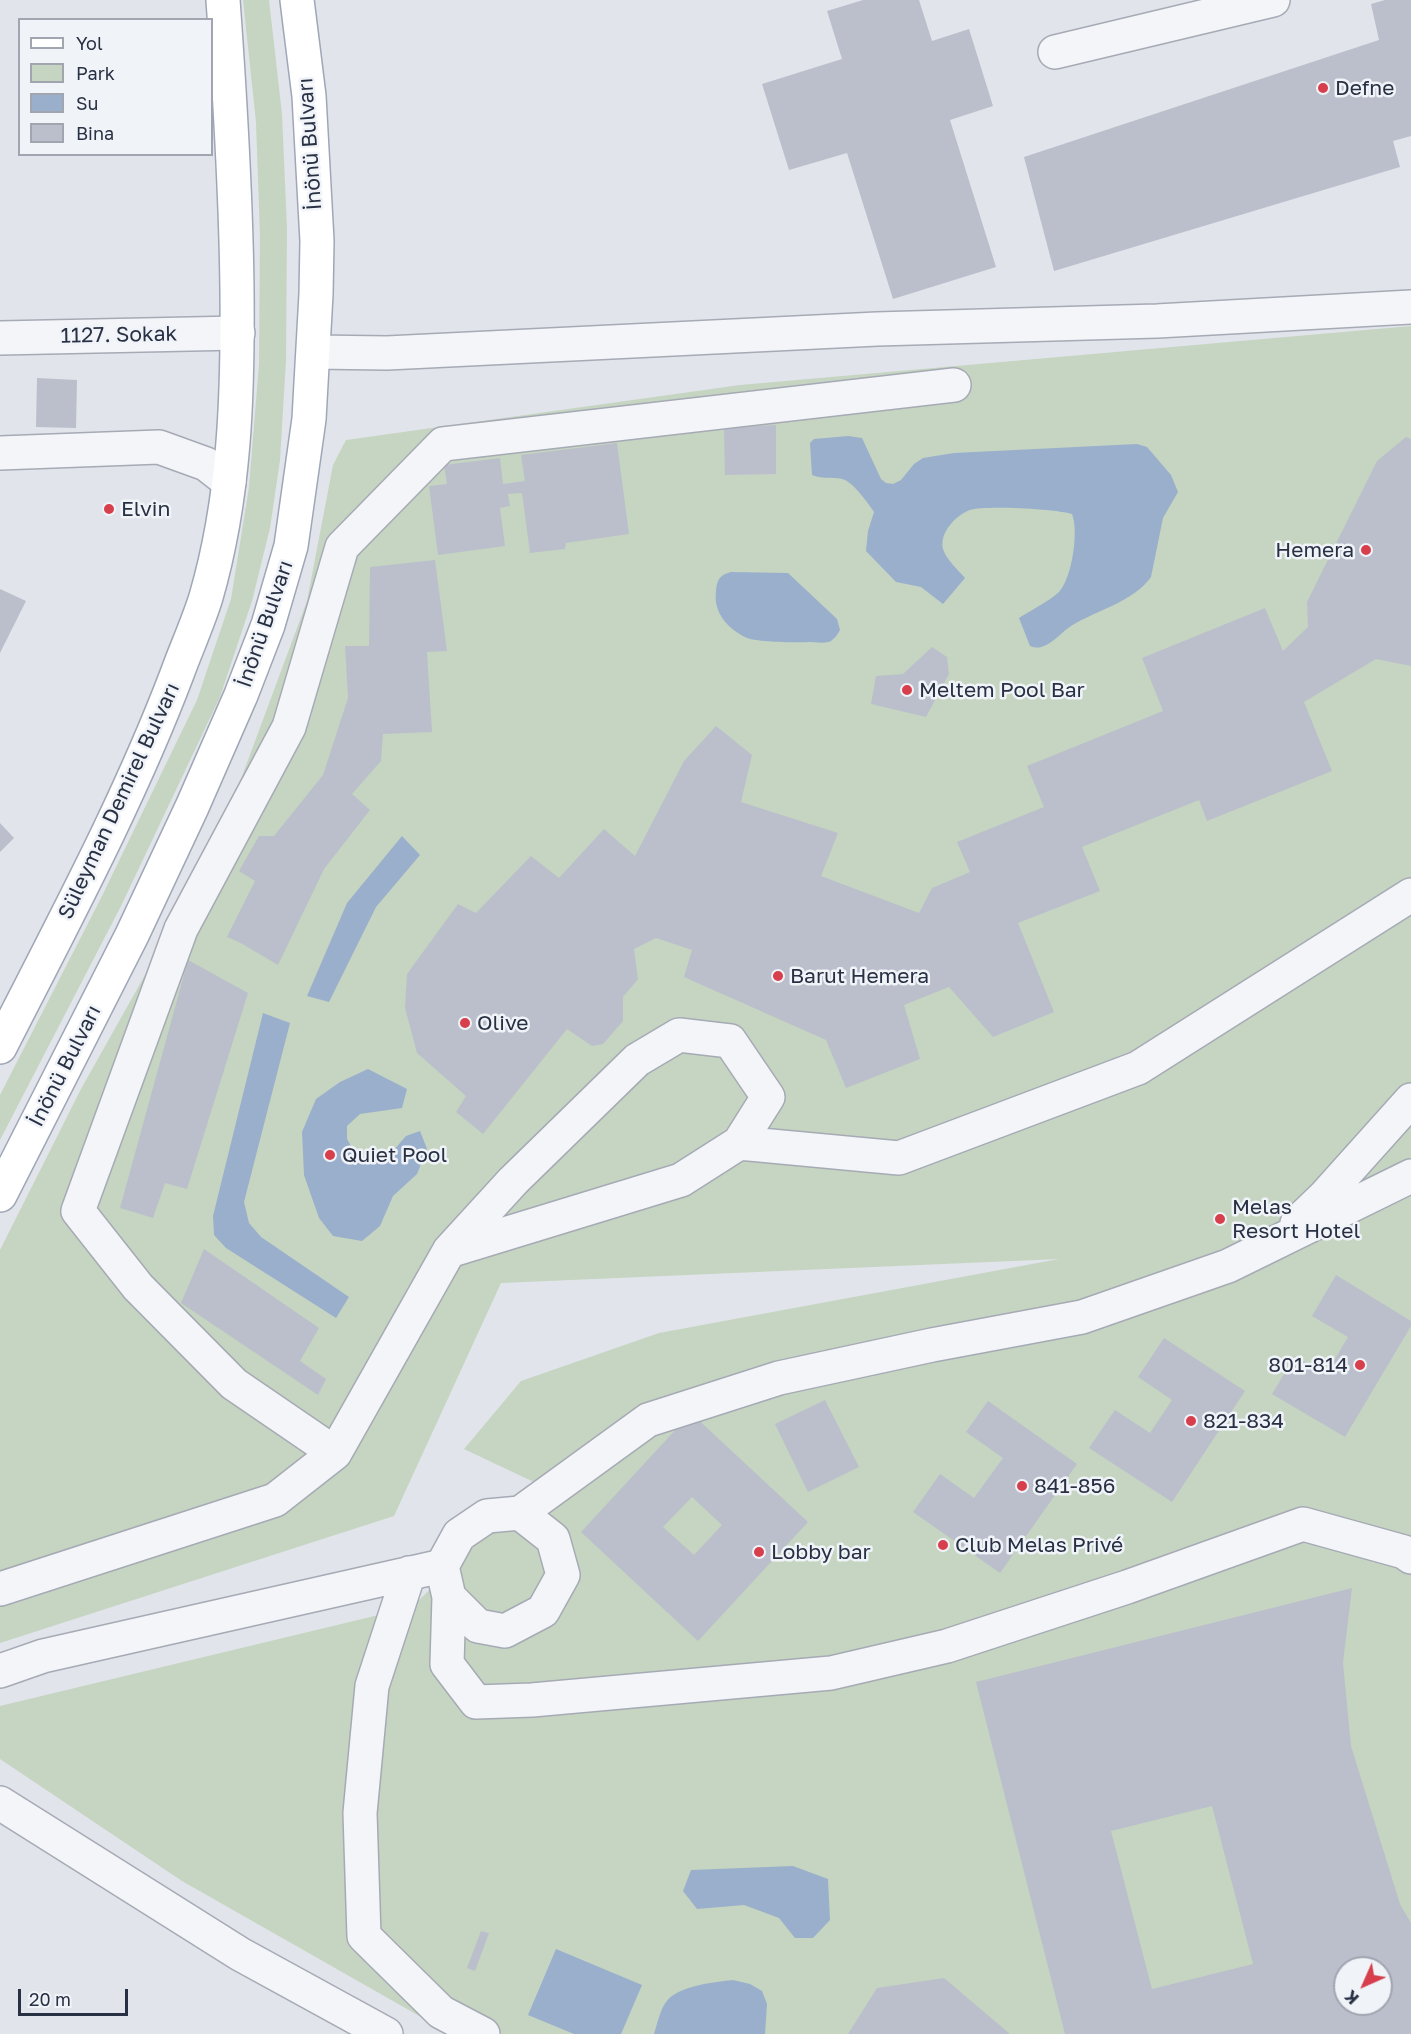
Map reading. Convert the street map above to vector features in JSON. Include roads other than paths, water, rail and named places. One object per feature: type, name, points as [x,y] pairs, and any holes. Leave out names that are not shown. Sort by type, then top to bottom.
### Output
[{"type":"main road","points":[[223,0],[237,225],[238,333]]},
{"type":"main road","name":"İnönü Bulvarı","points":[[0,1195],[132,935],[187,818],[242,695],[268,625],[291,546],[309,419],[314,352],[316,230],[309,96],[297,0]]},
{"type":"main road","name":"Süleyman Demirel Bulvarı","points":[[0,1047],[84,884],[155,731],[206,597],[230,482],[237,407],[238,333]]},
{"type":"street","points":[[1055,52],[1273,0]]},
{"type":"street","points":[[314,352],[387,353],[878,329],[1157,321],[1411,307]]},
{"type":"street","name":"1127. Sokak","points":[[0,338],[238,333]]},
{"type":"street","points":[[335,1454],[234,1384],[138,1287],[78,1211],[182,928],[289,727],[342,547],[443,444],[954,385]]},
{"type":"street","points":[[0,453],[159,447],[206,464],[230,482]]},
{"type":"street","points":[[739,1143],[899,1158],[1138,1068],[1411,895]]},
{"type":"street","points":[[0,1589],[275,1500],[335,1454],[449,1251],[513,1181],[637,1060],[679,1035],[730,1041],[768,1097],[739,1143],[681,1180],[449,1251]]},
{"type":"street","points":[[1276,1243],[1324,1197],[1411,1100]]},
{"type":"street","points":[[1411,1176],[1228,1266],[1082,1317],[932,1345],[779,1378],[648,1420],[520,1513],[487,1516],[459,1535],[442,1566],[449,1597],[447,1664],[476,1701],[532,1700],[831,1673],[947,1646],[1127,1587],[1303,1524],[1404,1552],[1411,1557]]},
{"type":"street","points":[[449,1597],[478,1626],[505,1631],[543,1611],[563,1575],[553,1539],[520,1513]]},
{"type":"street","points":[[0,1671],[43,1656],[442,1566]]},
{"type":"street","points":[[409,1573],[372,1686],[360,1813],[364,1936],[441,2012],[483,2034]]},
{"type":"street","points":[[0,1803],[240,1954],[386,2034]]},
{"type":"water","points":[[848,436],[862,438],[881,479],[893,484],[901,480],[914,464],[923,458],[954,453],[1137,444],[1147,447],[1171,475],[1178,492],[1163,518],[1151,577],[1143,586],[1125,599],[1071,626],[1048,644],[1034,647],[1030,646],[1019,618],[1055,596],[1064,585],[1073,554],[1075,531],[1072,514],[1037,509],[989,508],[970,510],[959,516],[946,531],[942,543],[947,557],[965,578],[943,604],[921,587],[896,582],[866,551],[868,531],[874,512],[849,482],[812,475],[810,443],[814,439]]},
{"type":"water","points":[[731,572],[788,573],[837,619],[840,630],[831,641],[823,643],[747,638],[728,625],[717,606],[718,581],[722,576]]},
{"type":"water","points":[[402,836],[420,855],[376,907],[329,1002],[307,996],[347,903]]},
{"type":"water","points":[[263,1013],[290,1023],[244,1202],[249,1223],[261,1237],[349,1297],[336,1318],[226,1248],[214,1235],[213,1216]]},
{"type":"water","name":"Quiet Pool","points":[[368,1069],[407,1089],[402,1108],[360,1114],[347,1126],[347,1139],[358,1158],[379,1160],[393,1151],[406,1136],[420,1131],[427,1149],[417,1174],[393,1196],[380,1226],[362,1241],[333,1236],[319,1218],[304,1175],[302,1132],[316,1099],[340,1082]]},
{"type":"water","points":[[793,1866],[828,1879],[830,1920],[813,1938],[795,1938],[779,1918],[744,1905],[697,1909],[683,1891],[691,1870]]},
{"type":"water","points":[[556,1949],[642,1985],[621,2034],[574,2034],[528,2015]]},
{"type":"water","points":[[733,1980],[750,1984],[762,1991],[767,2004],[765,2034],[654,2034],[662,2009],[671,1997],[697,1986]]},
{"type":"place","name":"Defne","points":[[1323,88]]},
{"type":"place","name":"Elvin","points":[[109,509]]},
{"type":"place","name":"Hemera","points":[[1366,550]]},
{"type":"place","name":"Meltem Pool Bar","points":[[907,690]]},
{"type":"place","name":"Barut Hemera","points":[[778,976]]},
{"type":"place","name":"Olive","points":[[465,1023]]},
{"type":"place","name":"Quiet Pool","points":[[330,1155]]},
{"type":"place","name":"Melas Resort Hotel","points":[[1220,1219]]},
{"type":"place","name":"801-814","points":[[1360,1365]]},
{"type":"place","name":"821-834","points":[[1191,1421]]},
{"type":"place","name":"841-856","points":[[1022,1486]]},
{"type":"place","name":"Club Melas Privé","points":[[943,1545]]},
{"type":"place","name":"Lobby bar","points":[[759,1552]]}]
